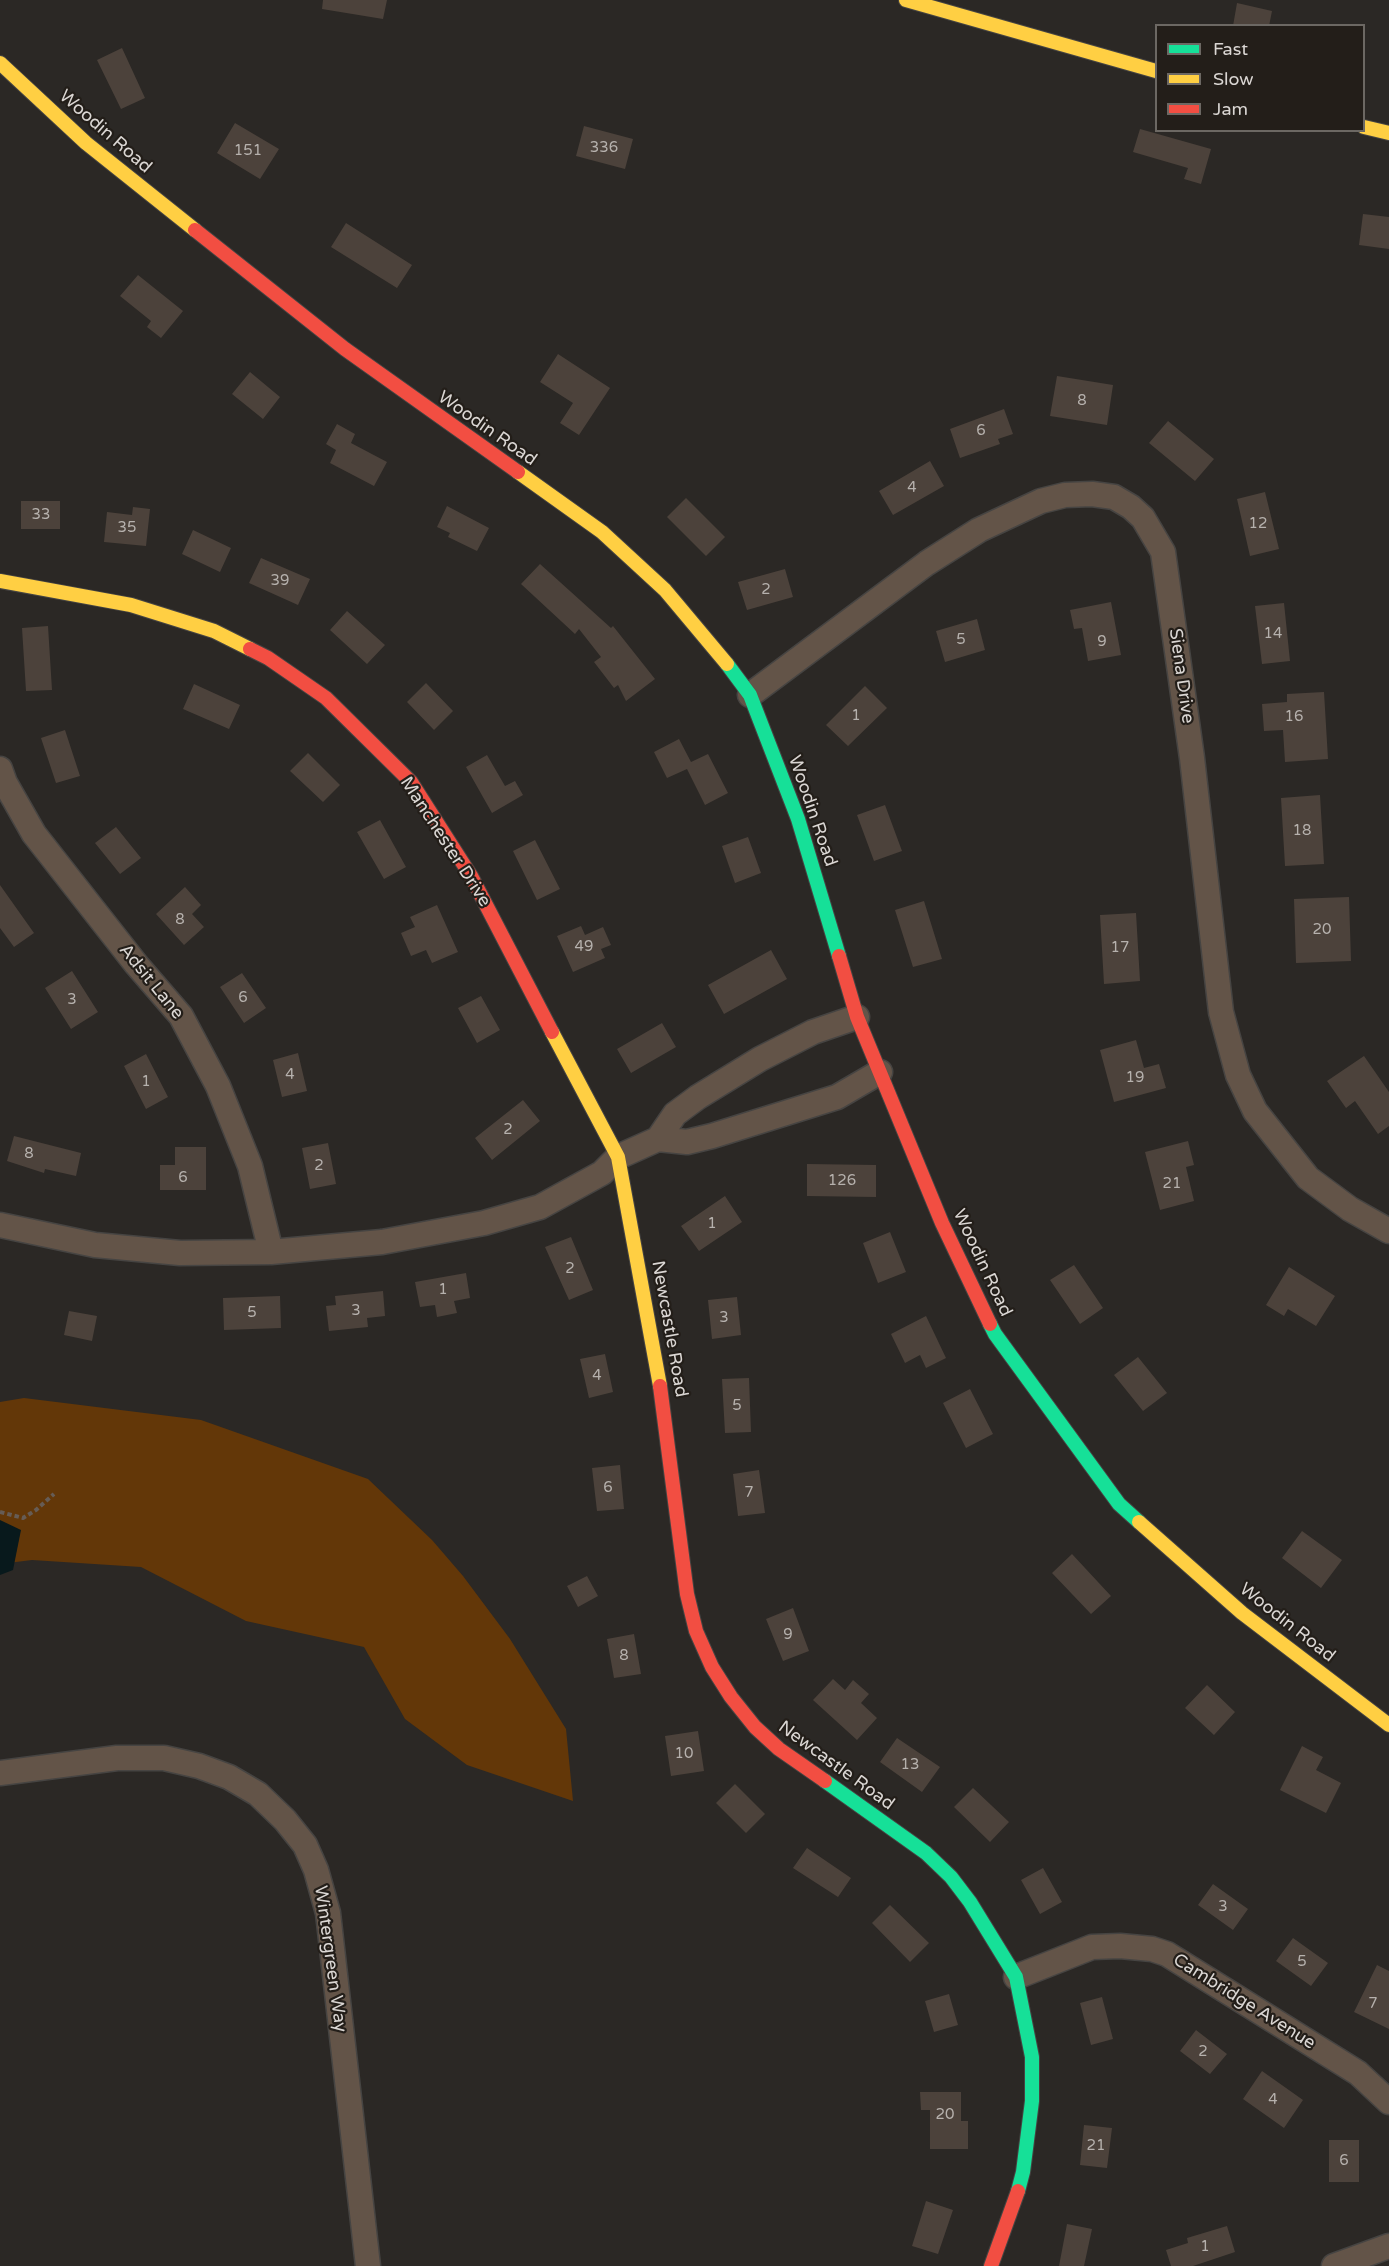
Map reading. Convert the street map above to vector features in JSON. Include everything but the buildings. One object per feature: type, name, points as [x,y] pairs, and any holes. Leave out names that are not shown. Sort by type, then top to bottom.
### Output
[{"type":"street","points":[[906,0],[1155,71]]},
{"type":"street","name":"Woodin Road","points":[[0,63],[86,143],[345,349],[602,532],[665,590],[718,651],[750,695],[798,819],[857,1017],[942,1223],[995,1334],[1119,1504],[1242,1613],[1389,1725]]},
{"type":"street","points":[[1365,127],[1389,133]]},
{"type":"street","name":"Siena Drive","points":[[750,695],[927,563],[980,530],[1041,501],[1065,495],[1114,496],[1131,507],[1143,519],[1163,552],[1192,758],[1221,1012],[1238,1076],[1255,1111],[1308,1178],[1350,1209],[1389,1231]]},
{"type":"street","name":"Manchester Drive","points":[[0,581],[131,605],[214,631],[268,658],[326,698],[411,782],[465,867],[618,1157]]},
{"type":"street","name":"Adsit Lane","points":[[0,769],[4,783],[34,834],[136,964],[181,1016],[218,1086],[250,1166],[271,1252]]},
{"type":"street","points":[[658,1139],[675,1114],[698,1097],[760,1059],[813,1032],[857,1017]]},
{"type":"street","points":[[0,1225],[95,1245],[180,1253],[271,1252],[382,1242],[484,1223],[540,1207],[602,1173],[618,1157],[658,1139],[687,1142],[712,1136],[837,1097],[880,1072]]},
{"type":"street","name":"Newcastle Road","points":[[618,1157],[662,1397],[687,1593],[696,1631],[712,1667],[731,1697],[755,1727],[779,1749],[926,1853],[951,1877],[970,1902],[1016,1977],[1032,2057],[1032,2101],[1023,2172],[991,2266]]},
{"type":"street","name":"Wintergreen Way","points":[[0,1773],[117,1758],[164,1758],[199,1766],[229,1777],[258,1794],[292,1828],[305,1845],[316,1870],[328,1913],[368,2266]]},
{"type":"street","name":"Cambridge Avenue","points":[[1016,1977],[1092,1947],[1120,1946],[1152,1949],[1167,1954],[1358,2073],[1389,2102]]},
{"type":"street","points":[[1334,2266],[1389,2246]]},
{"type":"path","points":[[0,1512],[23,1518],[54,1494]]},
{"type":"shaded area","points":[[24,1398],[201,1420],[368,1479],[432,1540],[463,1576],[510,1639],[566,1729],[573,1801],[467,1765],[405,1719],[364,1647],[246,1621],[141,1567],[32,1560],[0,1564],[0,1402]]},
{"type":"shaded area","points":[[0,1520],[21,1530],[13,1570],[0,1575]]},
{"type":"traffic: fast","points":[[727,664],[750,695],[798,819],[839,956]]},
{"type":"traffic: fast","points":[[990,1324],[1119,1504],[1139,1522]]},
{"type":"traffic: fast","points":[[825,1781],[926,1853],[951,1877],[970,1902],[1016,1977],[1032,2057],[1032,2101],[1023,2172],[1018,2191]]},
{"type":"traffic: slow","points":[[906,0],[1155,71]]},
{"type":"traffic: slow","points":[[0,63],[86,143],[195,230]]},
{"type":"traffic: slow","points":[[1365,127],[1389,133]]},
{"type":"traffic: slow","points":[[518,472],[602,532],[665,590],[727,664]]},
{"type":"traffic: slow","points":[[0,581],[131,605],[214,631],[250,649]]},
{"type":"traffic: slow","points":[[552,1032],[618,1157],[660,1386]]},
{"type":"traffic: slow","points":[[1139,1522],[1242,1613],[1389,1725]]},
{"type":"traffic: jam","points":[[195,230],[345,349],[518,472]]},
{"type":"traffic: jam","points":[[250,649],[268,658],[326,698],[411,782],[471,876],[552,1032]]},
{"type":"traffic: jam","points":[[839,956],[857,1017],[942,1223],[990,1324]]},
{"type":"traffic: jam","points":[[660,1386],[687,1594],[696,1631],[712,1667],[731,1697],[755,1727],[779,1749],[825,1781]]},
{"type":"traffic: jam","points":[[991,2266],[1018,2191]]}]
